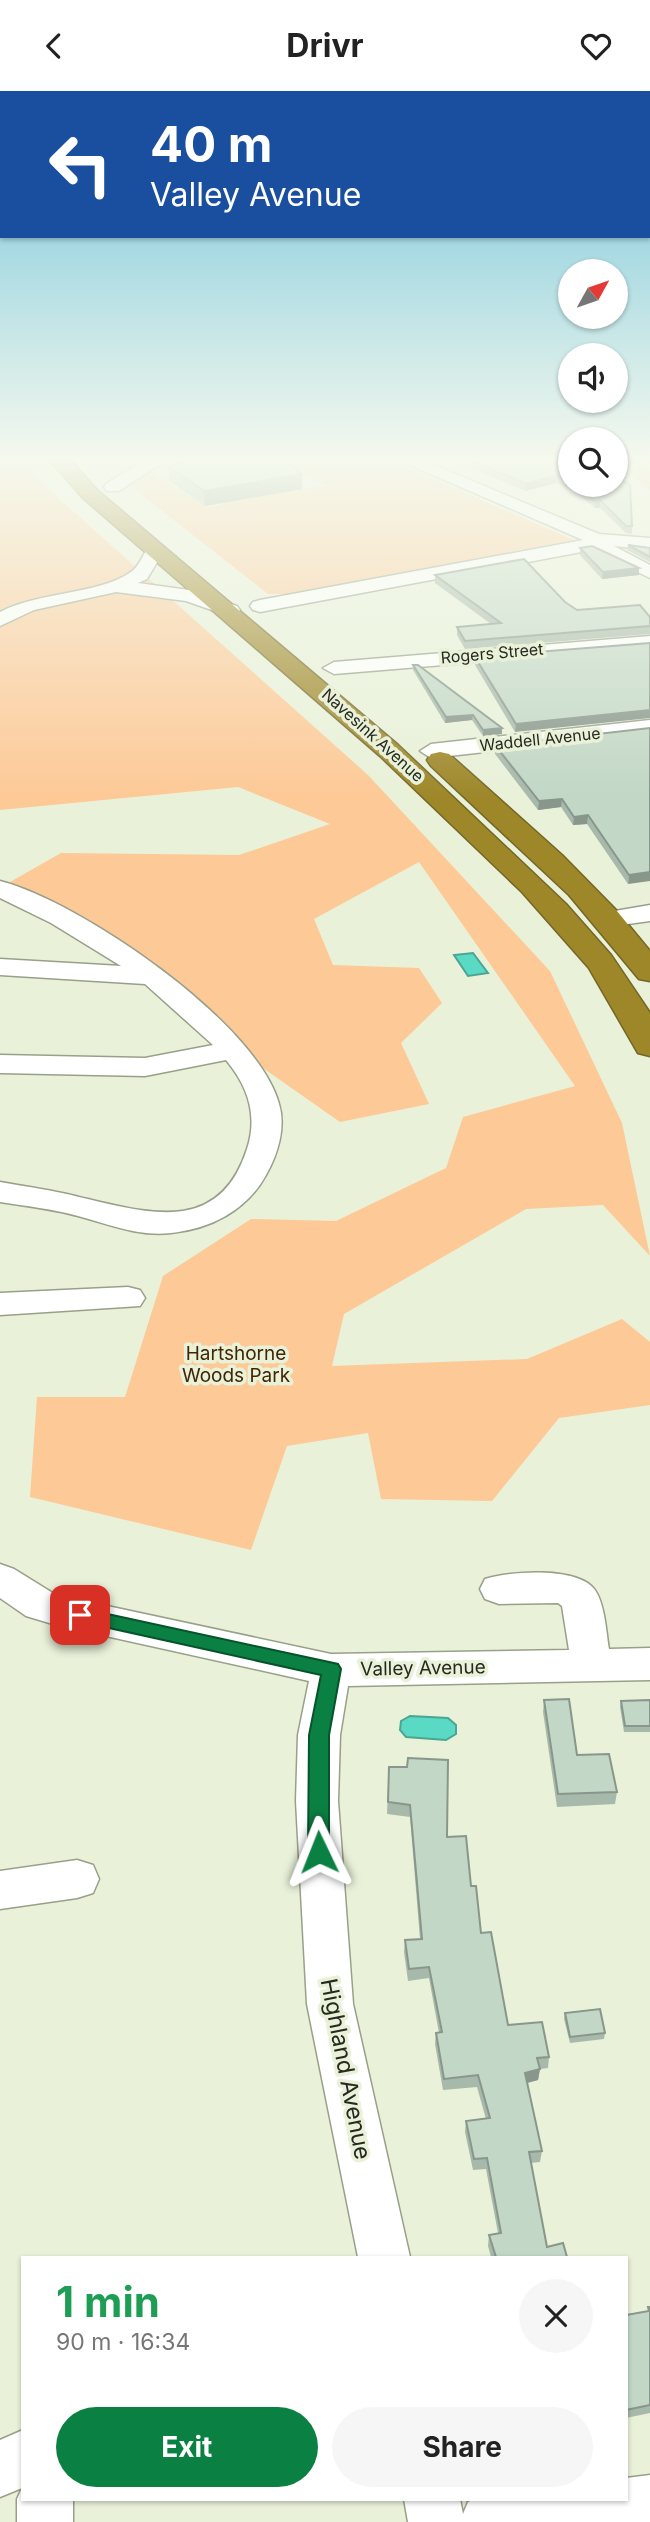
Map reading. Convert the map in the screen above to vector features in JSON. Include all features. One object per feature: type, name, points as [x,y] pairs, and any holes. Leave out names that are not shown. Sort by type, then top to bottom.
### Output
[{"type":"highway","name":"Navesink Avenue","points":[[183,571],[422,777],[538,893],[607,971],[650,1046]]},
{"type":"highway","points":[[217,571],[281,624]]},
{"type":"highway","name":"Navesink Avenue","points":[[313,650],[362,692]]},
{"type":"highway","name":"Navesink Avenue","points":[[411,734],[606,919],[650,972]]},
{"type":"street","points":[[0,620],[19,608],[41,601],[116,586],[142,571]]},
{"type":"street","points":[[260,606],[438,571]]},
{"type":"street","points":[[116,586],[189,596],[230,610]]},
{"type":"street","name":"Rogers Street","points":[[334,668],[650,642]]},
{"type":"street","name":"Waddell Avenue","points":[[431,751],[650,727]]},
{"type":"street","points":[[0,889],[75,924],[183,998],[233,1049],[258,1085],[265,1106],[263,1144],[245,1184],[226,1203],[204,1214],[156,1224],[0,1192]]},
{"type":"street","points":[[606,919],[650,913]]},
{"type":"street","points":[[0,967],[152,976]]},
{"type":"street","points":[[0,1064],[145,1067],[233,1049]]},
{"type":"street","points":[[0,1304],[128,1298]]},
{"type":"street","name":"Valley Avenue","points":[[0,1579],[40,1605],[56,1611],[331,1669],[650,1664]]},
{"type":"street","points":[[499,1589],[565,1588],[575,1592],[580,1598],[592,1666]]},
{"type":"street","name":"Highland Avenue","points":[[331,1669],[319,1735],[317,1801],[329,1992],[384,2256]]},
{"type":"street","points":[[0,1890],[78,1879]]},
{"type":"street","points":[[0,2469],[21,2459]]},
{"type":"street","points":[[45,2501],[45,2522]]},
{"type":"street","points":[[432,2501],[436,2522]]},
{"type":"street","points":[[488,2522],[650,2503]]},
{"type":"green space","name":"Hartshorne Woods Park","points":[[0,571],[140,571],[368,775],[550,971],[622,1123],[650,1256],[603,1205],[526,1209],[344,1314],[332,1366],[527,1359],[622,1319],[650,1342],[650,1405],[559,1418],[492,1501],[381,1499],[368,1433],[287,1446],[251,1550],[30,1497],[37,1397],[125,1397],[163,1276],[251,1219],[336,1221],[446,1168],[463,1117],[575,1086],[419,862],[314,919],[333,965],[419,968],[442,1003],[401,1043],[429,1104],[340,1122],[3,886],[61,853],[239,855],[330,824],[238,787],[0,810]]},
{"type":"green space","points":[[239,571],[409,571],[290,594],[268,594]]},
{"type":"water","points":[[473,953],[488,973],[468,976],[454,955]]},
{"type":"water","points":[[410,1716],[448,1718],[456,1725],[456,1734],[446,1740],[406,1737],[400,1730],[401,1721]]},
{"type":"building","points":[[455,571],[536,571],[565,602],[577,610],[640,605],[650,617],[650,626],[465,641],[457,627],[501,623],[435,575]]},
{"type":"building","points":[[650,643],[650,710],[516,724],[475,657]]},
{"type":"building","points":[[413,665],[418,665],[502,728],[483,730],[473,715],[446,717]]},
{"type":"building","points":[[650,728],[650,872],[629,875],[588,815],[574,817],[562,799],[539,801],[495,745],[524,742],[529,746],[527,742]]},
{"type":"building","points":[[569,1699],[577,1755],[609,1754],[617,1792],[558,1794],[544,1700]]},
{"type":"building","points":[[650,1700],[650,1726],[625,1726],[621,1701]]},
{"type":"building","points":[[408,1758],[448,1760],[447,1837],[466,1836],[471,1886],[476,1886],[481,1933],[491,1932],[508,2025],[542,2022],[549,2057],[537,2058],[540,2069],[525,2073],[542,2151],[529,2152],[547,2247],[563,2243],[567,2256],[496,2256],[489,2235],[501,2233],[487,2158],[474,2159],[466,2121],[490,2118],[478,2075],[444,2079],[436,2033],[442,2032],[429,1967],[409,1969],[405,1940],[422,1939],[410,1805],[388,1802],[389,1767],[407,1767]]},
{"type":"building","points":[[600,2009],[605,2033],[570,2037],[565,2013]]},
{"type":"building","points":[[650,2307],[650,2405],[628,2410],[628,2315],[649,2311]]},
{"type":"route","points":[[80,1615],[331,1669],[319,1735],[319,1852]]}]
